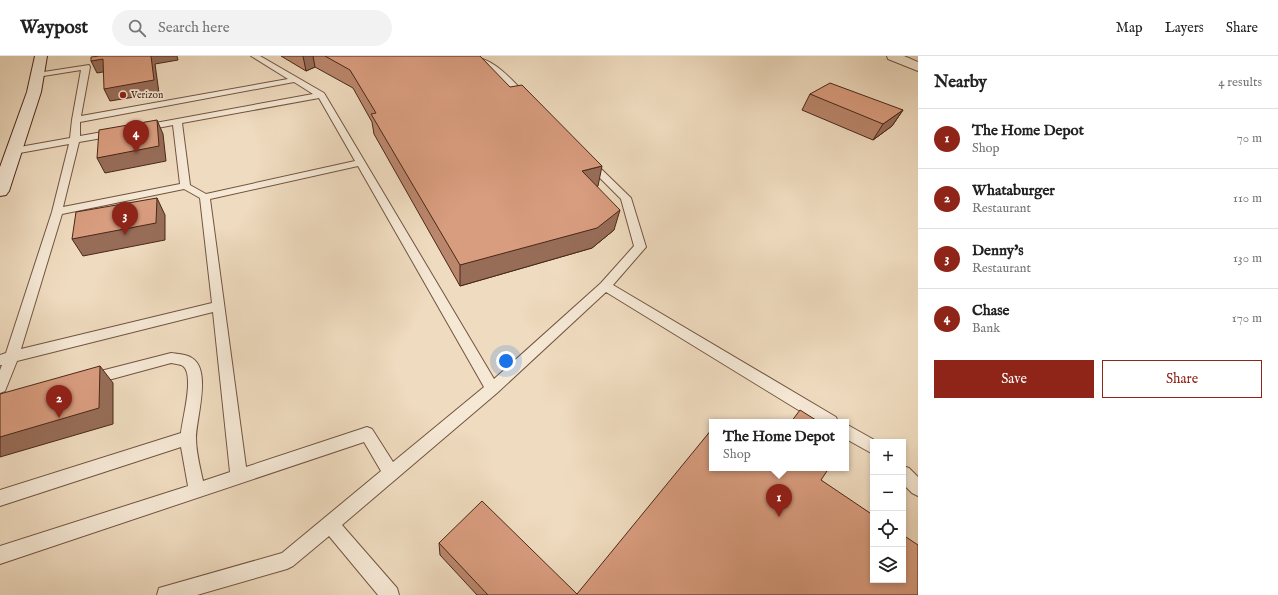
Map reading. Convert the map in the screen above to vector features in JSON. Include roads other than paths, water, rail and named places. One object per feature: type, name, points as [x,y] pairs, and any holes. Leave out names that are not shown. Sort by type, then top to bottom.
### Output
[{"type":"main road","points":[[0,191],[34,92],[41,56]]},
{"type":"main road","points":[[893,56],[918,67]]},
{"type":"lane","points":[[0,387],[6,359],[57,212],[75,140],[76,120],[90,67],[88,56]]},
{"type":"lane","points":[[255,56],[293,80],[321,95],[492,389]]},
{"type":"lane","points":[[470,56],[490,64],[535,109]]},
{"type":"lane","points":[[37,75],[90,67]]},
{"type":"lane","points":[[76,120],[293,80]]},
{"type":"lane","points":[[14,151],[321,95]]},
{"type":"lane","points":[[178,121],[185,186]]},
{"type":"lane","points":[[166,595],[287,560],[492,389],[605,286],[640,247],[626,198],[580,154]]},
{"type":"lane","points":[[57,212],[185,186],[205,197],[360,163]]},
{"type":"lane","points":[[205,197],[239,477]]},
{"type":"lane","points":[[605,286],[826,419]]},
{"type":"lane","points":[[6,359],[218,306]]},
{"type":"lane","points":[[76,383],[171,358],[189,363],[193,370],[194,390],[188,438],[197,490]]},
{"type":"lane","points":[[849,433],[870,445]]},
{"type":"lane","points":[[0,555],[367,434],[391,473]]},
{"type":"lane","points":[[0,498],[188,438]]},
{"type":"lane","points":[[905,475],[918,488]]},
{"type":"lane","points":[[330,524],[390,595]]},
{"type":"place","name":"Verizon","points":[[123,95]]},
{"type":"place","name":"Chase","points":[[136,153]]},
{"type":"place","name":"Denny's","points":[[125,235]]},
{"type":"place","name":"Whataburger","points":[[59,418]]},
{"type":"place","name":"The Home Depot","points":[[779,517]]}]
